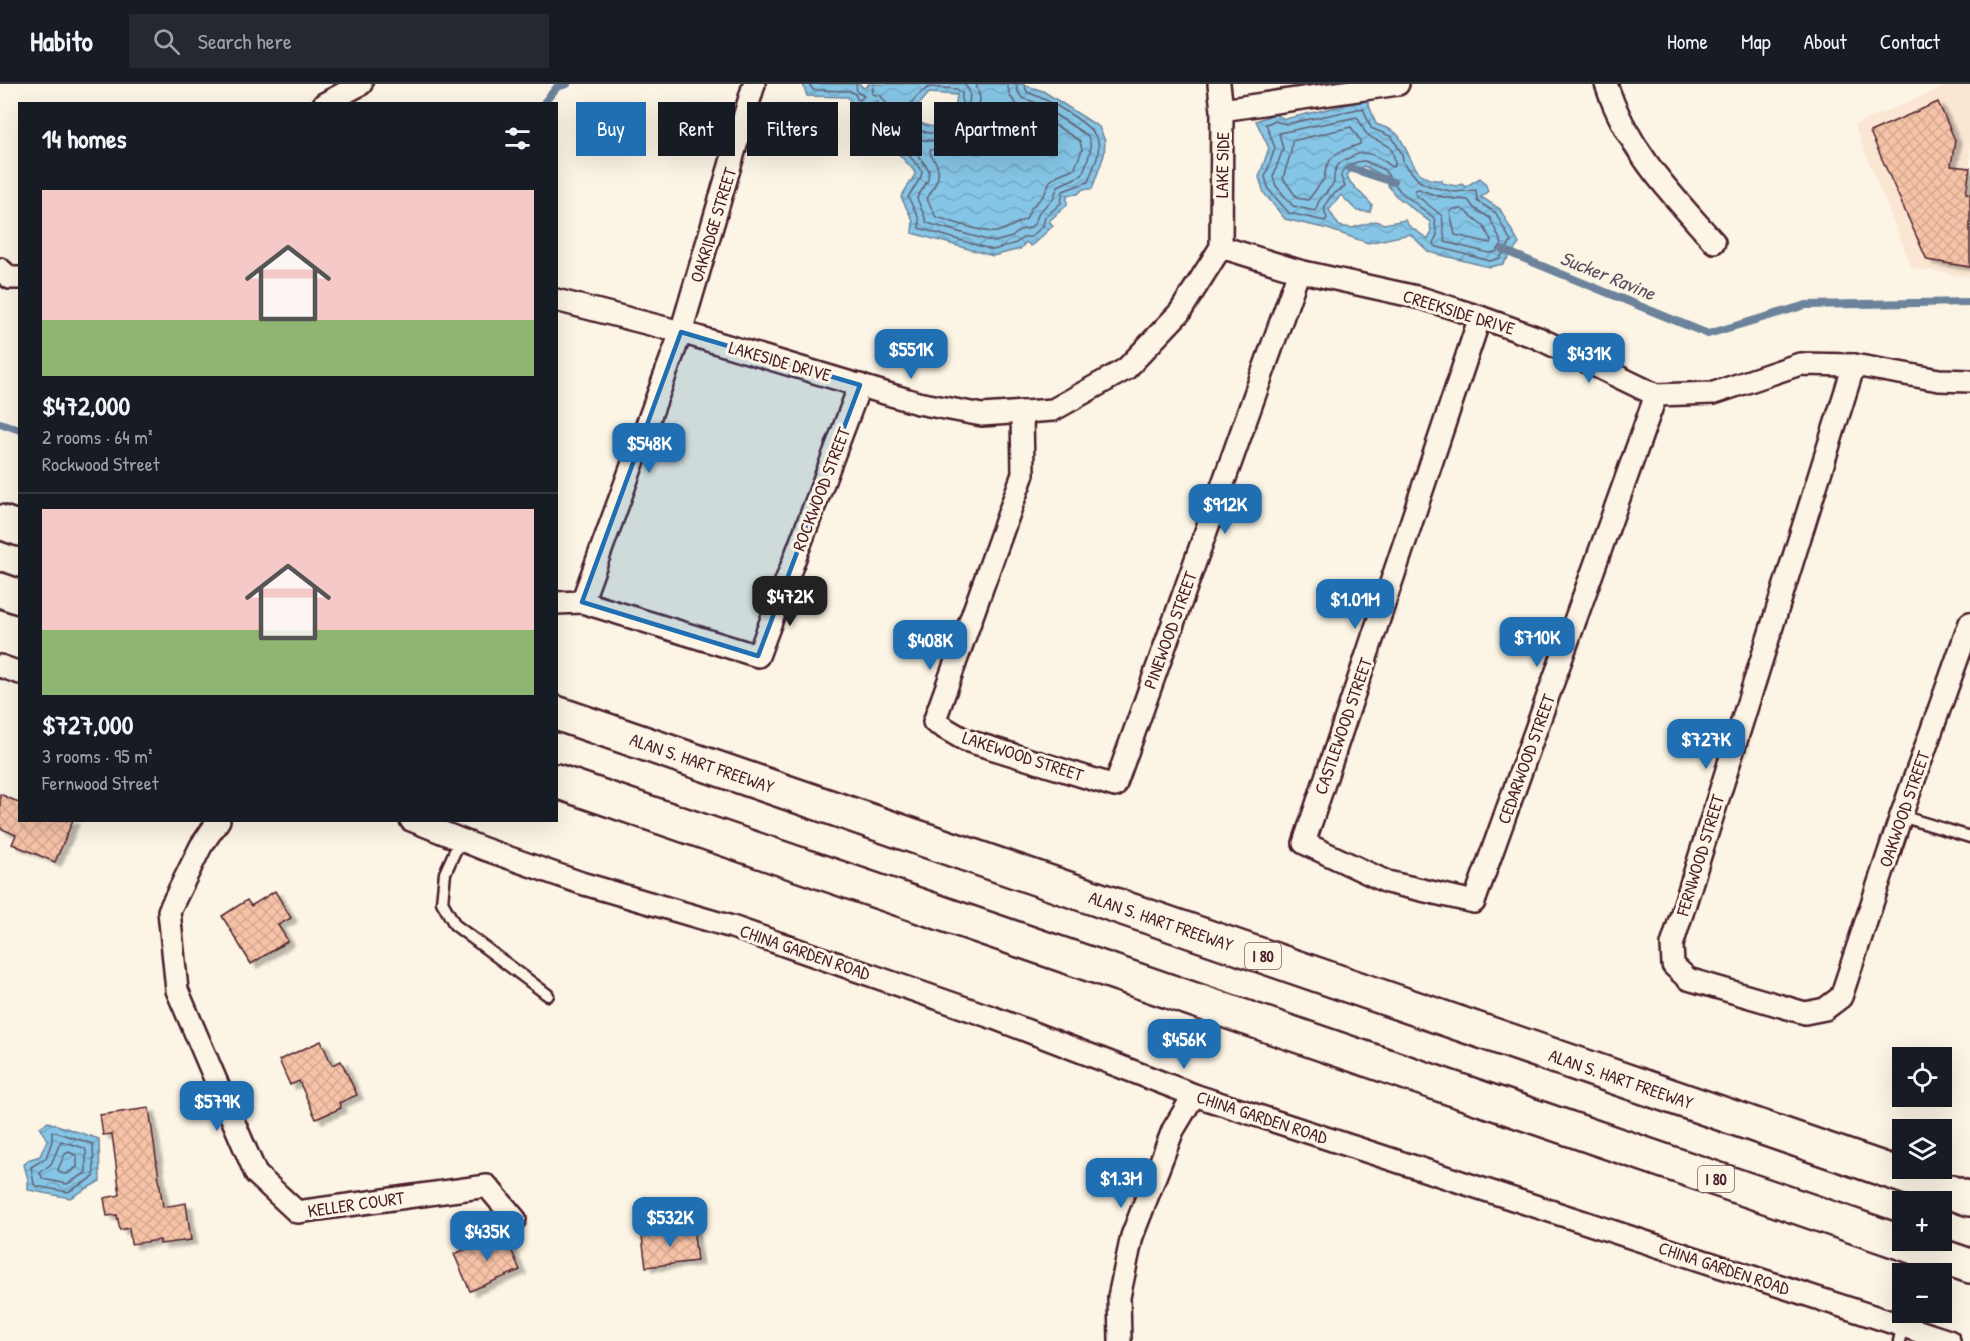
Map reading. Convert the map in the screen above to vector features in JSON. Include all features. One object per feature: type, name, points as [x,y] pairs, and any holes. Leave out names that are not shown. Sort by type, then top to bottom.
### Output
[{"type":"highway","points":[[0,522],[18,528]]},
{"type":"highway","points":[[0,590],[18,596]]},
{"type":"highway","name":"ALAN S. HART FREEWAY","points":[[558,714],[1970,1199]]},
{"type":"highway","name":"I 80","points":[[558,782],[1970,1266]]},
{"type":"street","points":[[328,102],[361,84]]},
{"type":"street","name":"OAKRIDGE STREET","points":[[681,332],[754,84]]},
{"type":"street","name":"LAKE SIDE","points":[[1219,84],[1222,110],[1221,247]]},
{"type":"street","points":[[1222,110],[1398,84]]},
{"type":"street","points":[[1606,84],[1615,112],[1644,160],[1714,242]]},
{"type":"street","name":"LAKESIDE DRIVE","points":[[558,301],[681,332],[918,403],[982,415],[1053,410],[1126,369],[1180,312],[1221,247]]},
{"type":"street","name":"CREEKSIDE DRIVE","points":[[1221,247],[1299,271],[1421,298],[1480,317],[1538,338],[1656,395],[1714,393],[1800,364],[1854,366],[1939,380],[1970,381]]},
{"type":"street","points":[[0,269],[10,278],[18,278]]},
{"type":"street","name":"PINEWOOD STREET","points":[[1115,786],[1299,271]]},
{"type":"street","name":"CASTLEWOOD STREET","points":[[1387,882],[1304,843],[1480,317]]},
{"type":"street","points":[[558,603],[582,602],[681,332]]},
{"type":"street","name":"FERNWOOD STREET","points":[[1841,997],[1825,1009],[1805,1013],[1688,979],[1673,965],[1672,945],[1854,366]]},
{"type":"street","name":"ROCKWOOD STREET","points":[[582,602],[758,656],[860,384]]},
{"type":"street","name":"CEDARWOOD STREET","points":[[1387,882],[1474,902],[1656,395]]},
{"type":"street","name":"LAKEWOOD STREET","points":[[1022,412],[1023,474],[934,722],[965,740],[1115,786]]},
{"type":"street","name":"OAKWOOD STREET","points":[[1841,997],[1900,816],[1970,622]]},
{"type":"street","points":[[0,666],[18,672]]},
{"type":"street","name":"KELLER COURT","points":[[218,822],[201,846],[169,911],[177,990],[256,1174],[297,1212],[487,1186],[515,1219]]},
{"type":"street","name":"CHINA GARDEN ROAD","points":[[416,822],[580,883],[732,927],[972,1010],[1194,1095],[1901,1334],[1949,1341]]},
{"type":"street","points":[[1120,1341],[1119,1297],[1132,1236],[1173,1130],[1194,1095]]},
{"type":"lane","points":[[1900,816],[1970,837]]},
{"type":"lane","points":[[460,840],[446,873],[442,902],[455,925],[548,995]]},
{"type":"highlighted area","points":[[681,332],[860,385],[758,656],[582,602]]},
{"type":"shaded area","points":[[1951,84],[1970,84],[1970,277],[1912,268],[1854,125]]},
{"type":"water","points":[[803,84],[860,84],[863,88],[868,84],[1021,84],[1043,91],[1099,127],[1105,141],[1104,155],[1092,189],[1083,189],[1078,194],[1067,195],[1067,205],[1049,221],[1053,226],[1031,246],[1026,242],[1020,249],[993,256],[912,233],[913,221],[901,197],[916,173],[901,156],[922,156],[922,124],[934,127],[934,156],[1058,156],[1058,102],[956,102],[957,95],[929,93],[921,102],[851,102],[848,97],[807,96]]},
{"type":"water","points":[[1367,100],[1376,124],[1398,135],[1418,172],[1424,177],[1442,180],[1442,183],[1456,186],[1462,184],[1465,187],[1480,178],[1488,191],[1481,197],[1500,209],[1519,244],[1503,264],[1489,267],[1429,252],[1410,234],[1368,243],[1328,229],[1285,219],[1264,193],[1259,177],[1269,148],[1256,121],[1274,114],[1285,119]],"holes":[[[1364,166],[1380,174],[1395,195],[1430,222],[1431,234],[1428,239],[1408,225],[1405,220],[1384,224],[1376,221],[1352,228],[1339,226],[1329,210],[1341,195],[1357,211],[1370,212],[1372,205],[1350,182],[1347,175],[1351,171],[1362,175],[1359,168]]]},
{"type":"water","points":[[48,1122],[99,1139],[100,1181],[70,1198],[28,1190],[24,1165],[28,1160],[40,1156],[47,1140],[40,1127]]},
{"type":"building","points":[[1938,102],[1955,140],[1951,166],[1970,168],[1966,193],[1970,194],[1970,267],[1927,260],[1870,132]]},
{"type":"building","points":[[0,794],[18,802],[18,822],[72,822],[55,862],[12,844],[16,835],[0,828]]},
{"type":"building","points":[[275,891],[291,918],[278,925],[288,941],[251,964],[222,916],[247,900],[251,906]]},
{"type":"building","points":[[321,1041],[332,1065],[341,1061],[357,1095],[339,1103],[341,1108],[316,1119],[299,1081],[290,1085],[279,1060]]},
{"type":"building","points":[[149,1108],[163,1207],[186,1203],[191,1240],[160,1244],[160,1240],[131,1244],[129,1228],[120,1230],[117,1215],[107,1216],[104,1198],[120,1195],[112,1134],[103,1135],[100,1115]]},
{"type":"building","points":[[693,1226],[697,1261],[646,1267],[642,1237],[671,1234],[670,1229]]},
{"type":"building","points":[[504,1233],[520,1270],[470,1291],[454,1254]]},
{"type":"waterway","name":"Sucker Ravine","points":[[545,102],[557,87],[567,84]]},
{"type":"waterway","name":"Sucker Ravine","points":[[1350,168],[1393,182]]},
{"type":"waterway","name":"Sucker Ravine","points":[[1503,250],[1708,334],[1806,305],[1970,302]]},
{"type":"waterway","name":"Sucker Ravine","points":[[0,423],[18,429]]}]
